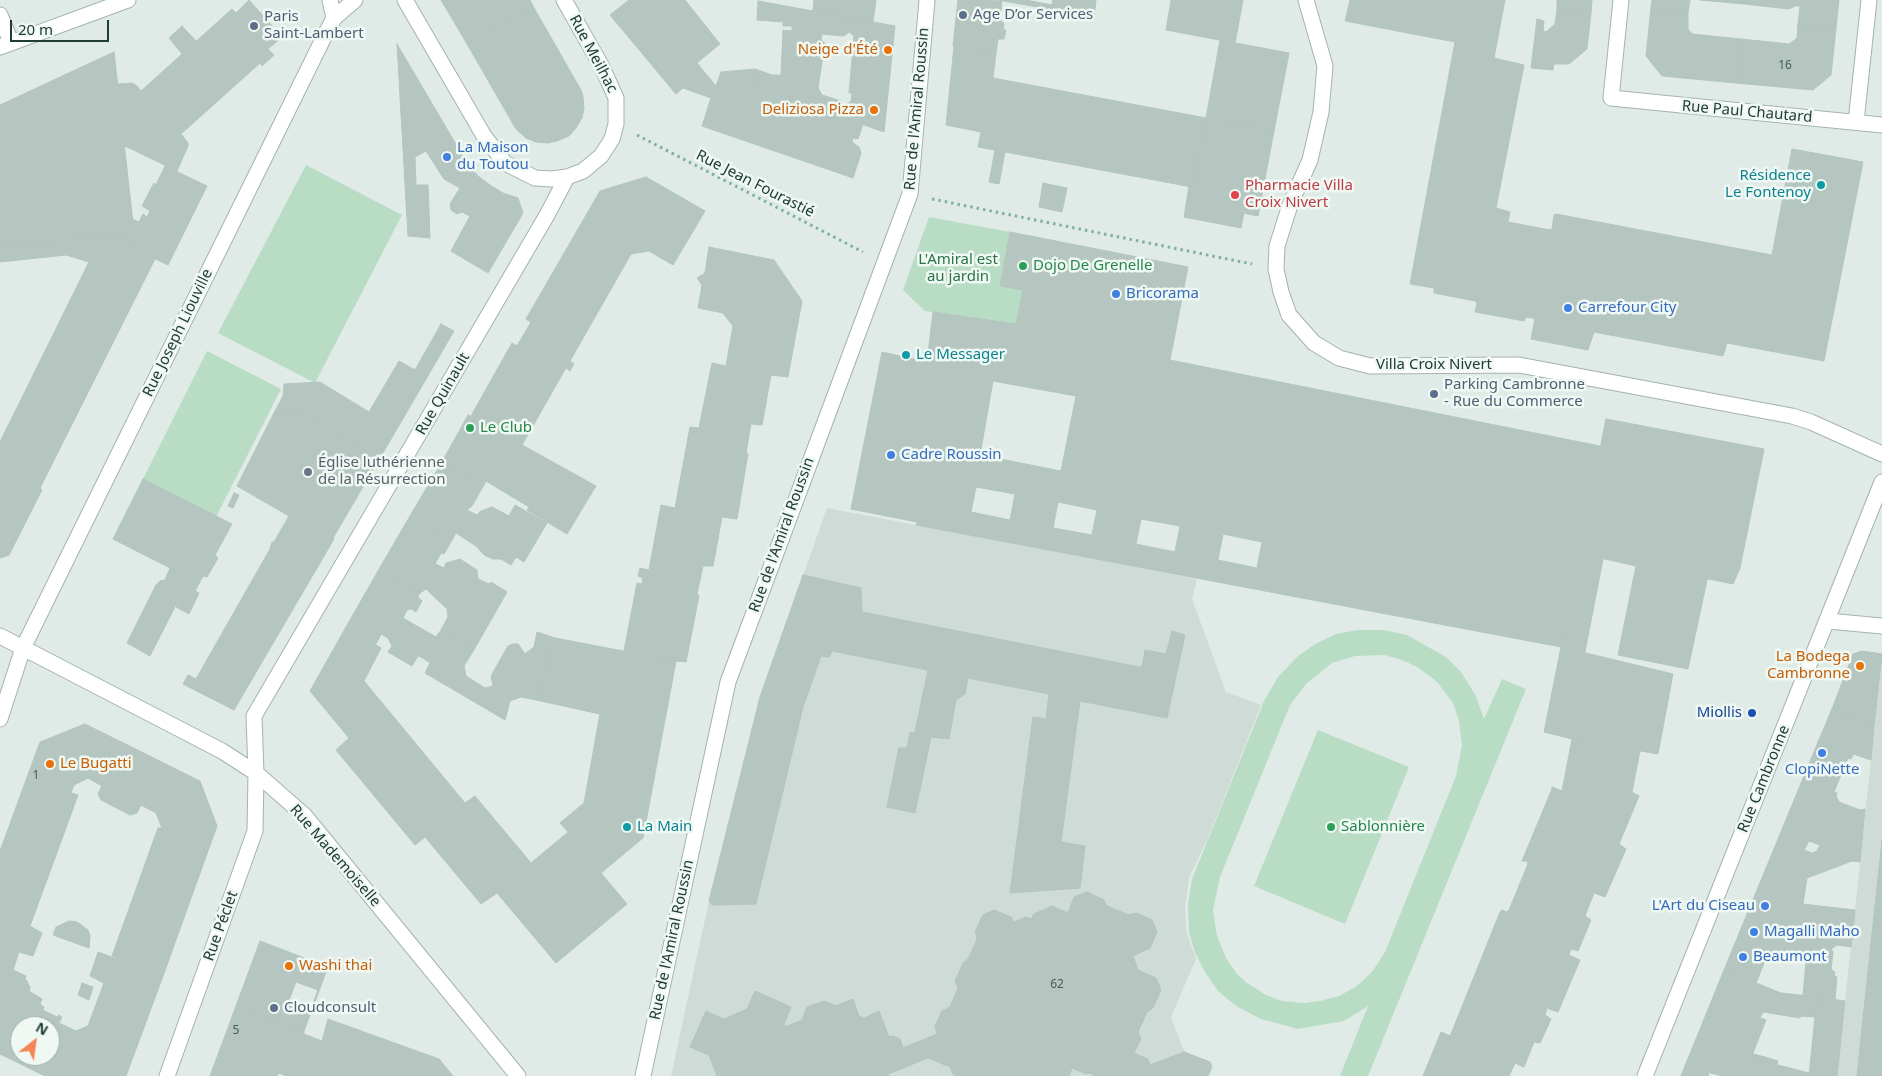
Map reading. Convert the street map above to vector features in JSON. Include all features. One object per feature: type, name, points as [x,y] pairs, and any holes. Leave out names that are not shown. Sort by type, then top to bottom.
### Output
[{"type":"street","points":[[0,15],[5,44],[128,0]]},
{"type":"street","points":[[330,0],[334,18]]},
{"type":"street","name":"Rue Joseph Liouville","points":[[0,719],[23,648],[334,18],[355,0]]},
{"type":"street","points":[[404,0],[484,136],[505,163],[534,178],[552,179],[567,177]]},
{"type":"street","name":"Rue Meilhac","points":[[564,0],[602,67],[616,98],[616,124],[612,139],[600,156],[583,171],[567,177]]},
{"type":"street","name":"Rue de l'Amiral Roussin","points":[[643,1076],[728,682],[910,194],[927,0]]},
{"type":"street","name":"Villa Croix Nivert","points":[[1306,0],[1325,66],[1321,112],[1310,160],[1290,205],[1276,246],[1276,269],[1289,315],[1314,343],[1339,358],[1370,366],[1519,365],[1792,416],[1811,422],[1882,454]]},
{"type":"street","name":"Rue Paul Chautard","points":[[1622,0],[1611,98],[1882,125]]},
{"type":"street","points":[[1856,122],[1869,0]]},
{"type":"street","name":"Rue Quinault","points":[[256,773],[254,716],[567,177]]},
{"type":"street","name":"Rue Cambronne","points":[[1645,1076],[1882,482]]},
{"type":"street","points":[[1828,621],[1882,626]]},
{"type":"street","name":"Rue Mademoiselle","points":[[0,636],[222,751],[256,773],[304,816],[518,1076]]},
{"type":"street","name":"Rue Péclet","points":[[167,1076],[255,831],[256,773]]},
{"type":"path","name":"Rue Jean Fourastié","points":[[616,124],[883,263]]},
{"type":"path","points":[[931,198],[1259,265]]},
{"type":"shaded area","points":[[827,508],[1197,579],[1192,599],[1226,692],[1261,705],[1207,840],[1189,878],[1185,907],[1186,931],[1196,959],[1171,1017],[1184,1051],[1210,1062],[1212,1067],[1208,1076],[671,1076],[709,901],[760,697]]},
{"type":"shaded area","points":[[1882,654],[1882,1076],[1837,1076],[1871,760]]},
{"type":"green space","points":[[306,165],[402,215],[315,383],[218,333]]},
{"type":"green space","name":"L'Amiral est au jardin","points":[[929,217],[1010,232],[1000,286],[1023,290],[1016,324],[925,311],[903,290]]},
{"type":"green space","points":[[207,351],[281,389],[216,517],[143,479]]},
{"type":"green space","points":[[1358,630],[1383,630],[1407,635],[1446,657],[1461,672],[1476,696],[1484,719],[1502,679],[1526,689],[1368,1076],[1340,1076],[1368,1006],[1344,1021],[1298,1029],[1261,1019],[1236,1006],[1218,991],[1195,953],[1189,932],[1188,904],[1192,879],[1264,701],[1278,677],[1297,657],[1315,644],[1336,634]],"holes":[[[1384,655],[1402,660],[1419,668],[1437,682],[1453,703],[1459,721],[1462,745],[1456,776],[1385,952],[1372,972],[1357,986],[1339,996],[1304,1003],[1282,1001],[1266,995],[1237,974],[1226,958],[1217,936],[1213,910],[1220,877],[1290,705],[1306,684],[1332,663],[1355,656]]]},
{"type":"green space","name":"Sablonnière","points":[[1318,730],[1409,767],[1345,924],[1254,886]]},
{"type":"building","points":[[249,0],[282,37],[268,49],[274,55],[262,66],[260,63],[181,134],[188,143],[188,146],[177,171],[125,146],[118,84],[132,83],[141,91],[232,9],[236,13]]},
{"type":"building","points":[[441,0],[530,0],[533,6],[467,44]]},
{"type":"building","points":[[629,0],[685,0],[720,44],[697,63],[716,86],[721,72],[755,69],[754,86],[863,124],[858,139],[853,138],[852,142],[859,147],[861,153],[853,178],[702,126],[711,98],[683,88],[676,94],[610,15]]},
{"type":"building","points":[[814,0],[876,0],[873,22],[813,11]]},
{"type":"building","points":[[958,0],[1002,1],[1000,19],[1004,24],[1003,30],[1006,30],[1004,39],[998,39],[996,53],[953,46]]},
{"type":"building","points":[[998,0],[1026,0],[1052,5],[1053,0],[1096,0],[1094,17]]},
{"type":"building","points":[[1171,0],[1243,0],[1235,43],[1166,30]]},
{"type":"building","name":"Résidence Le Fontenoy","points":[[1350,0],[1505,0],[1494,58],[1524,65],[1496,208],[1510,212],[1508,222],[1550,230],[1552,229],[1554,215],[1556,214],[1772,255],[1792,149],[1863,162],[1824,361],[1727,343],[1723,356],[1594,332],[1588,350],[1531,339],[1535,319],[1533,318],[1526,317],[1524,321],[1475,312],[1477,303],[1475,301],[1434,293],[1434,288],[1410,284],[1455,42],[1345,21]]},
{"type":"building","points":[[1557,0],[1592,0],[1591,13],[1557,10]]},
{"type":"building","points":[[1652,0],[1690,0],[1688,13],[1651,8]]},
{"type":"building","points":[[1700,0],[1745,0],[1744,4]]},
{"type":"building","points":[[1745,0],[1839,0],[1836,28],[1798,25],[1800,6],[1789,9],[1744,4]]},
{"type":"building","points":[[758,1],[895,26],[884,132],[754,86],[755,69],[772,75],[781,75],[783,30],[792,31],[792,26],[783,26],[783,22],[757,20]],"holes":[[[849,32],[854,36],[849,93],[852,93],[851,101],[845,106],[841,104],[841,101],[822,95],[818,88],[825,43],[821,40],[822,34],[844,36]]]},
{"type":"building","points":[[533,6],[581,90],[583,97],[584,109],[582,118],[576,128],[569,136],[548,143],[536,142],[526,138],[516,129],[467,44]]},
{"type":"building","points":[[1651,8],[1688,13],[1688,29],[1692,34],[1741,39],[1736,83],[1662,76],[1646,56]]},
{"type":"building","points":[[1557,10],[1591,13],[1587,49],[1569,64],[1554,64],[1553,70],[1531,68],[1537,19],[1544,21],[1543,31],[1546,32],[1555,24]]},
{"type":"building","points":[[1798,25],[1836,28],[1831,75],[1813,90],[1736,83],[1741,39],[1789,44],[1797,38]]},
{"type":"building","points":[[182,26],[196,41],[182,54],[169,38]]},
{"type":"building","points":[[1220,40],[1289,53],[1274,131],[1206,118]]},
{"type":"building","points":[[397,44],[467,163],[478,176],[490,185],[503,193],[518,198],[523,213],[488,273],[451,251],[470,216],[462,212],[457,214],[451,210],[450,204],[460,188],[444,179],[426,151],[415,157],[416,185],[428,185],[430,238],[408,236]]},
{"type":"building","points":[[954,46],[996,53],[993,78],[1206,118],[1192,187],[1005,152],[999,184],[989,182],[995,150],[978,147],[981,132],[946,125]]},
{"type":"building","points":[[114,52],[134,232],[0,247],[0,105]]},
{"type":"building","points":[[1206,118],[1274,131],[1258,216],[1189,202]]},
{"type":"building","points":[[165,166],[207,186],[168,265],[135,249],[132,219],[139,222],[143,214],[147,217],[150,211],[142,206],[154,183],[156,185]]},
{"type":"building","points":[[646,177],[705,211],[673,265],[649,251],[631,254],[570,361],[574,364],[570,371],[566,368],[522,445],[471,416],[512,343],[517,346],[531,322],[526,319],[600,191]]},
{"type":"building","points":[[1043,183],[1067,188],[1062,212],[1039,207]]},
{"type":"building","points":[[1189,186],[1192,187],[1189,202],[1244,212],[1241,228],[1184,217]]},
{"type":"building","points":[[134,232],[135,249],[155,259],[40,488],[42,490],[9,555],[0,558],[0,442],[89,262],[66,255],[0,262],[0,247]]},
{"type":"building","points":[[1010,232],[1188,267],[1170,360],[1600,446],[1561,647],[916,525],[917,522],[851,509],[882,352],[927,362],[933,312],[1016,324],[1023,290],[1000,286]],"holes":[[[993,381],[1076,396],[1061,471],[980,455]],[[976,487],[1015,494],[1010,520],[971,512]],[[1058,502],[1097,510],[1092,535],[1053,528]],[[1141,519],[1180,526],[1175,552],[1136,544]],[[1223,534],[1262,542],[1257,568],[1218,560]]]},
{"type":"building","points":[[709,247],[774,260],[802,301],[788,377],[771,375],[762,425],[751,424],[737,519],[722,517],[713,566],[703,566],[686,662],[624,651],[637,583],[642,584],[643,578],[638,576],[640,568],[649,570],[661,505],[675,508],[690,427],[699,428],[712,363],[726,366],[733,326],[723,313],[698,308],[702,285],[697,278],[705,273]]},
{"type":"building","points":[[441,324],[454,331],[380,458],[297,410],[273,415],[283,396],[284,384],[320,382],[369,412],[399,361],[415,370]]},
{"type":"building","name":"Église luthérienne de la Résurrection","points":[[297,410],[380,458],[333,538],[289,516],[237,486],[273,415]]},
{"type":"building","points":[[468,415],[596,486],[567,534],[527,510],[529,507],[486,481],[484,485],[442,462]]},
{"type":"building","points":[[1606,419],[1764,449],[1740,568],[1733,584],[1707,580],[1688,669],[1618,655],[1636,566],[1605,559],[1603,559],[1585,652],[1561,647]]},
{"type":"building","points":[[442,462],[484,485],[472,506],[467,510],[477,515],[481,511],[492,507],[509,516],[515,505],[547,523],[524,562],[516,557],[511,565],[501,559],[493,559],[484,555],[476,546],[456,533],[452,540],[410,516]]},
{"type":"building","points":[[143,479],[220,518],[150,656],[127,643],[156,585],[160,581],[165,580],[170,568],[113,539]]},
{"type":"building","points":[[234,493],[239,495],[233,508],[228,506]]},
{"type":"building","points":[[289,516],[334,539],[234,710],[183,684],[188,675],[196,679],[270,549],[272,542],[274,542]]},
{"type":"building","points":[[410,516],[452,540],[444,554],[441,553],[435,564],[444,568],[446,563],[460,559],[477,570],[478,579],[489,584],[491,582],[507,592],[475,648],[441,630],[448,617],[447,609],[426,589],[419,594],[378,571]]},
{"type":"building","points":[[220,518],[232,524],[215,555],[218,558],[207,577],[203,576],[195,591],[199,593],[189,614],[176,607]]},
{"type":"building","points":[[378,571],[419,594],[418,597],[422,601],[416,612],[411,609],[407,610],[403,618],[436,637],[441,630],[475,648],[464,666],[466,676],[485,688],[493,686],[491,676],[508,646],[518,644],[525,654],[534,647],[537,632],[555,638],[536,700],[521,697],[510,701],[505,720],[425,673],[430,663],[421,657],[418,656],[412,666],[388,652],[392,646],[388,638],[381,634],[376,644],[346,627]]},
{"type":"building","points":[[803,575],[861,588],[862,612],[1139,667],[1142,667],[1145,650],[1166,654],[1172,631],[1185,635],[1167,718],[1080,701],[1061,842],[1085,846],[1080,888],[1010,893],[1033,717],[1046,719],[1049,694],[968,678],[965,694],[956,700],[949,739],[931,737],[915,813],[887,807],[899,748],[907,748],[910,733],[915,732],[928,670],[832,651],[829,657],[821,656],[803,707],[756,904],[712,905],[709,901],[760,697]]},
{"type":"building","points":[[346,627],[381,648],[364,681],[465,803],[475,796],[531,863],[568,832],[560,823],[584,803],[600,714],[536,700],[555,638],[676,661],[643,838],[601,873],[627,904],[556,963],[497,893],[481,904],[425,837],[415,845],[336,750],[349,738],[310,691]]},
{"type":"building","points":[[1561,647],[1673,674],[1658,754],[1572,739],[1544,732]]},
{"type":"building","points":[[1862,651],[1882,654],[1874,726],[1832,709],[1853,654]]},
{"type":"building","points":[[1832,709],[1874,726],[1871,760],[1818,742]]},
{"type":"building","points":[[85,724],[200,781],[217,826],[163,976],[112,956],[158,828],[162,828],[156,813],[141,805],[137,813],[130,815],[101,800],[98,794],[102,786],[88,778],[74,785],[71,793],[78,795],[30,926],[0,916],[0,851],[40,742]]},
{"type":"building","points":[[1572,739],[1640,751],[1632,792],[1639,796],[1619,844],[1626,849],[1605,897],[1594,893],[1585,916],[1591,920],[1578,951],[1571,949],[1569,955],[1580,960],[1558,1012],[1547,1008],[1545,1015],[1551,1019],[1540,1043],[1534,1042],[1524,1067],[1515,1063],[1509,1076],[1423,1076],[1441,1032],[1450,1036],[1451,1034],[1500,912],[1502,910],[1507,912],[1509,910],[1528,864],[1527,861],[1522,861],[1552,787],[1562,791]]},
{"type":"building","points":[[1818,742],[1853,755],[1851,759],[1848,758],[1834,792],[1837,793],[1836,796],[1839,802],[1860,810],[1865,809],[1860,862],[1852,861],[1807,878],[1803,904],[1855,910],[1851,947],[1837,945],[1831,949],[1833,952],[1831,970],[1835,972],[1834,976],[1837,977],[1835,999],[1803,995],[1806,962],[1766,958],[1756,983],[1724,970]],"holes":[[[1809,841],[1820,845],[1817,851],[1812,853],[1804,850]]]},
{"type":"building","points":[[1882,840],[1882,1076],[1857,1076]]},
{"type":"building","points":[[1087,892],[1104,900],[1106,905],[1114,909],[1129,915],[1136,913],[1152,920],[1157,932],[1150,948],[1133,956],[1138,970],[1156,978],[1161,990],[1153,1008],[1147,1012],[1138,1032],[1141,1039],[1134,1053],[1148,1059],[1150,1065],[1184,1052],[1210,1062],[1212,1067],[1208,1076],[1094,1076],[1091,1073],[1086,1074],[1072,1068],[1069,1076],[956,1076],[950,1067],[928,1058],[888,1074],[889,1076],[717,1076],[709,1055],[690,1047],[706,1011],[723,1019],[727,1018],[747,1009],[755,991],[791,1007],[784,1024],[785,1027],[802,1020],[807,1007],[824,1001],[836,1006],[853,999],[859,1016],[864,1018],[879,1011],[889,1037],[893,1036],[900,1039],[903,1048],[937,1034],[935,1026],[942,1011],[950,1007],[958,988],[955,981],[976,942],[975,932],[983,915],[994,910],[1011,917],[1014,922],[1026,917],[1031,919],[1034,914],[1052,906],[1068,913],[1074,897]]},
{"type":"building","points":[[0,916],[30,926],[42,933],[33,956],[19,952],[13,970],[26,976],[25,980],[30,988],[29,991],[42,999],[40,1004],[44,1007],[43,1010],[55,1016],[10,1016],[10,1059],[0,1054]]},
{"type":"building","points":[[69,921],[77,922],[88,930],[90,936],[89,948],[53,935],[56,927]]},
{"type":"building","points":[[260,941],[328,967],[304,1031],[236,1006]],"holes":[[[296,982],[318,990],[311,1008],[289,1000]]]},
{"type":"building","points":[[98,952],[163,976],[126,1076],[45,1076],[25,1066],[60,1066],[60,1023],[76,1031],[88,1026],[104,983],[90,976]]},
{"type":"building","points":[[1724,970],[1781,993],[1817,997],[1815,1017],[1801,1016],[1800,1018],[1763,1012],[1760,1018],[1766,1020],[1751,1058],[1809,1073],[1809,1076],[1722,1076],[1685,1066]]},
{"type":"building","points":[[82,983],[93,987],[89,1000],[78,995]]},
{"type":"building","points":[[1817,997],[1845,1001],[1837,1076],[1809,1076]]},
{"type":"building","points":[[236,1006],[304,1031],[304,1034],[322,1041],[328,1019],[439,1059],[453,1076],[286,1076],[279,1073],[277,1076],[210,1076]]},
{"type":"building","points":[[1753,1054],[1765,1057],[1763,1061],[1751,1058]]},
{"type":"building","points":[[1765,1057],[1778,1061],[1777,1064],[1763,1061]]},
{"type":"building","points":[[1685,1066],[1709,1072],[1708,1076],[1681,1076]]},
{"type":"place","name":"Age D’or Services","points":[[963,15]]},
{"type":"place","name":"Paris Saint-Lambert","points":[[254,26]]},
{"type":"place","name":"Neige d'Été","points":[[888,50]]},
{"type":"place","name":"Deliziosa Pizza","points":[[874,110]]},
{"type":"place","name":"La Maison du Toutou","points":[[447,157]]},
{"type":"place","name":"Résidence Le Fontenoy","points":[[1821,185]]},
{"type":"place","name":"Pharmacie Villa Croix Nivert","points":[[1235,195]]},
{"type":"place","name":"Dojo De Grenelle","points":[[1023,266]]},
{"type":"place","name":"Bricorama","points":[[1116,294]]},
{"type":"place","name":"Carrefour City","points":[[1568,308]]},
{"type":"place","name":"Le Messager","points":[[906,355]]},
{"type":"place","name":"Parking Cambronne - Rue du Commerce","points":[[1434,394]]},
{"type":"place","name":"Le Club","points":[[470,428]]},
{"type":"place","name":"Cadre Roussin","points":[[891,455]]},
{"type":"place","name":"Église luthérienne de la Résurrection","points":[[308,472]]},
{"type":"place","name":"La Bodega Cambronne","points":[[1860,666]]},
{"type":"place","name":"Miollis","points":[[1752,713]]},
{"type":"place","name":"ClopiNette","points":[[1822,753]]},
{"type":"place","name":"Le Bugatti","points":[[50,764]]},
{"type":"place","name":"La Main","points":[[627,827]]},
{"type":"place","name":"Sablonnière","points":[[1331,827]]},
{"type":"place","name":"L'Art du Ciseau","points":[[1765,906]]},
{"type":"place","name":"Magalli Maho","points":[[1754,932]]},
{"type":"place","name":"Beaumont","points":[[1743,957]]},
{"type":"place","name":"Washi thai","points":[[289,966]]},
{"type":"place","name":"Cloudconsult","points":[[274,1008]]}]
